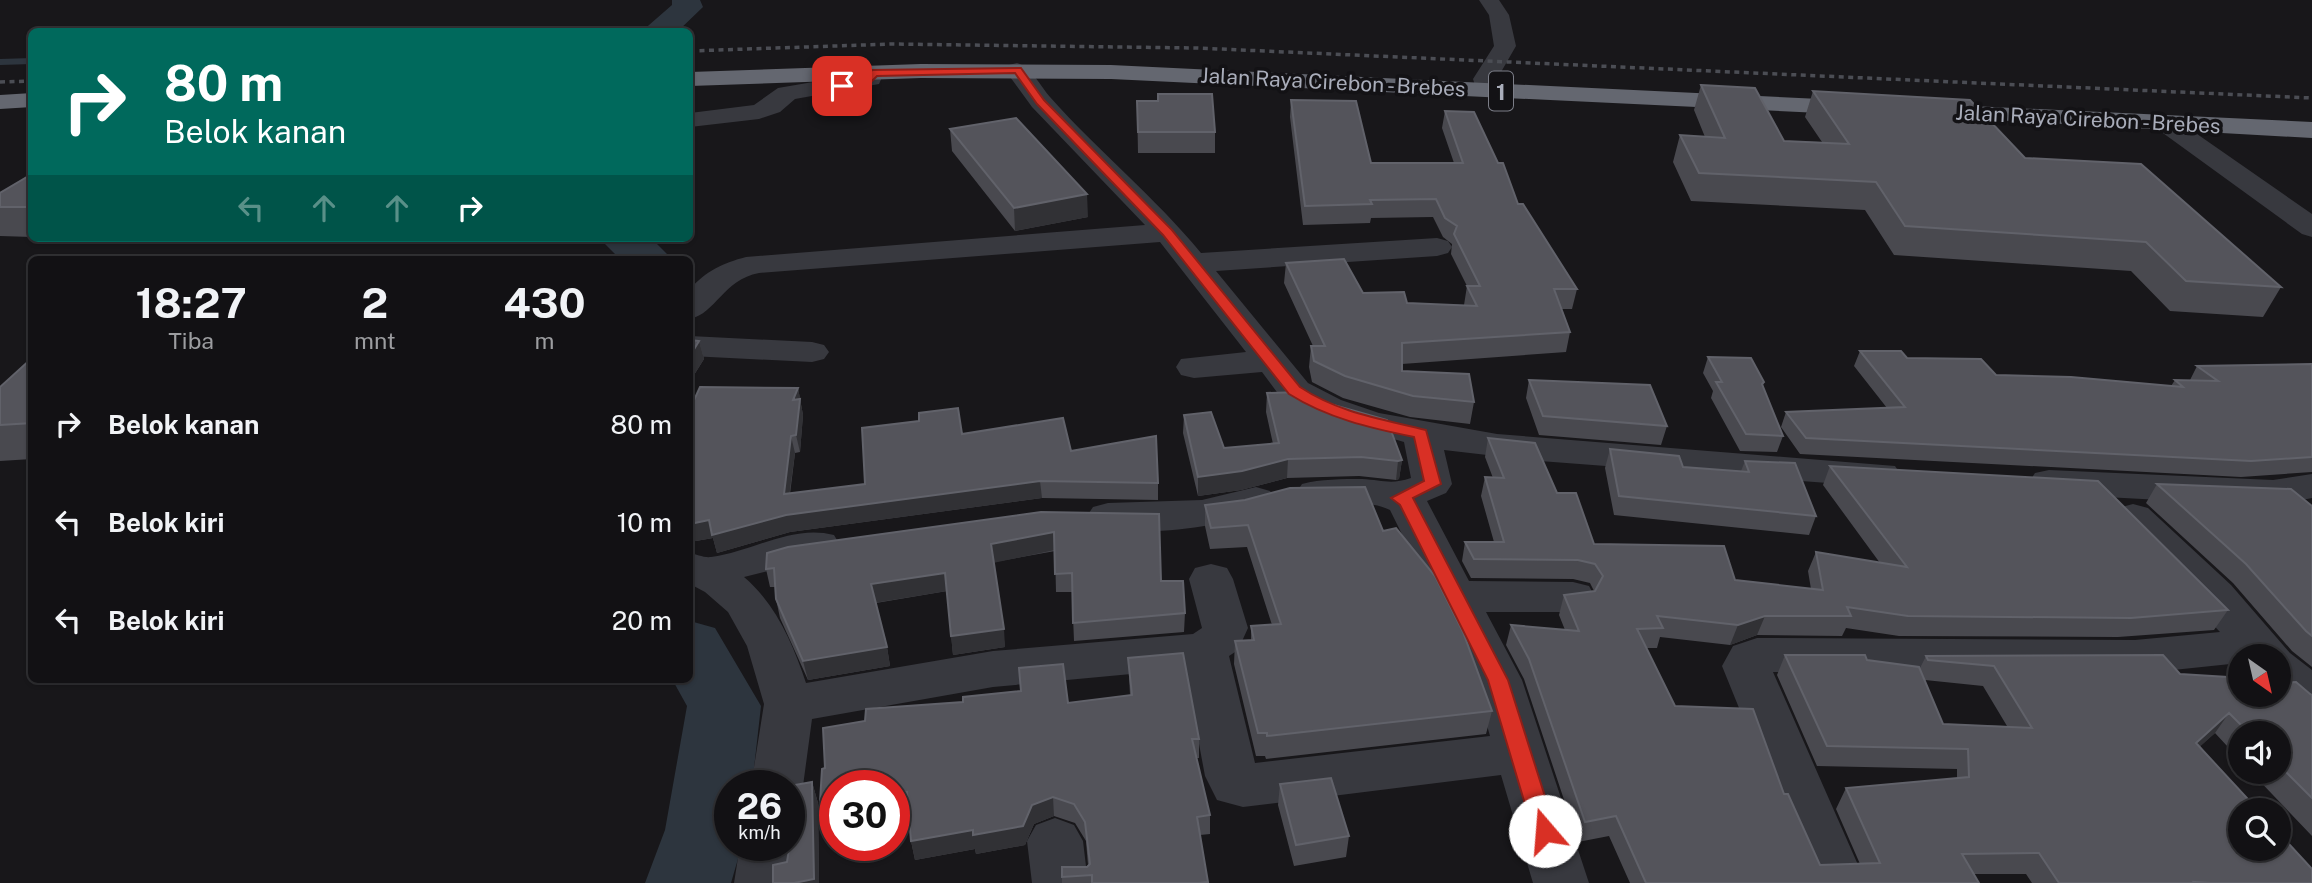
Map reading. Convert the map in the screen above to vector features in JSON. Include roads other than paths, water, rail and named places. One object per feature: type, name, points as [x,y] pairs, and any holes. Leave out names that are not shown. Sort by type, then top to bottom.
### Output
[{"type":"highway","name":"Jalan Raya Cirebon - Brebes","points":[[693,66],[1066,60],[1485,85]]},
{"type":"highway","name":"Jalan Raya Cirebon - Brebes","points":[[693,79],[1017,70],[1485,85],[2312,118]]},
{"type":"highway","points":[[0,94],[28,92]]},
{"type":"highway","points":[[0,102],[28,100]]},
{"type":"highway","name":"Jalan Raya Cirebon - Brebes","points":[[1895,103],[2312,130]]},
{"type":"street","points":[[1485,85],[1505,46],[1499,15],[1489,0]]},
{"type":"street","points":[[1017,70],[1041,102],[1168,232],[1294,391],[1314,403],[1365,422],[1421,434],[1559,451],[1823,472],[1919,476]]},
{"type":"street","points":[[693,120],[759,112],[771,107],[787,93],[859,83],[871,79],[872,73]]},
{"type":"street","points":[[2165,122],[2312,228]]},
{"type":"street","points":[[693,305],[715,279],[739,267],[758,264],[1168,232]]},
{"type":"street","points":[[1192,263],[1437,247]]},
{"type":"street","points":[[693,346],[812,352]]},
{"type":"street","points":[[1194,368],[1270,361]]},
{"type":"street","points":[[1399,498],[1432,484],[1421,434]]},
{"type":"street","points":[[2016,480],[2273,493],[2312,486]]},
{"type":"street","points":[[2099,484],[2215,596],[2257,644]]},
{"type":"street","points":[[1069,515],[1164,516],[1242,506],[1287,494],[1359,492],[1399,498],[1407,502],[1498,680],[1561,883]]},
{"type":"street","points":[[698,570],[790,549],[856,540]]},
{"type":"street","points":[[698,570],[721,581],[745,602],[770,646],[789,704],[779,770]]},
{"type":"street","points":[[789,704],[993,669],[1203,650],[1222,638],[1225,628],[1211,579]]},
{"type":"street","points":[[1454,596],[1573,597]]},
{"type":"street","points":[[1203,650],[1212,677],[1231,776],[1239,786],[1520,753]]},
{"type":"street","points":[[1838,883],[1746,666],[1750,658],[1758,655],[1930,654],[2228,656]]},
{"type":"street","points":[[2291,679],[2312,699]]},
{"type":"street","points":[[762,883],[765,861]]},
{"type":"waterway","points":[[662,28],[688,7],[686,1]]},
{"type":"waterway","points":[[0,62],[28,61]]},
{"type":"waterway","points":[[627,242],[645,256]]},
{"type":"waterway","points":[[688,883],[706,830],[724,706],[693,651]]},
{"type":"railway","points":[[693,51],[892,44],[1197,48],[2312,98]]},
{"type":"railway","points":[[0,82],[28,81]]}]
